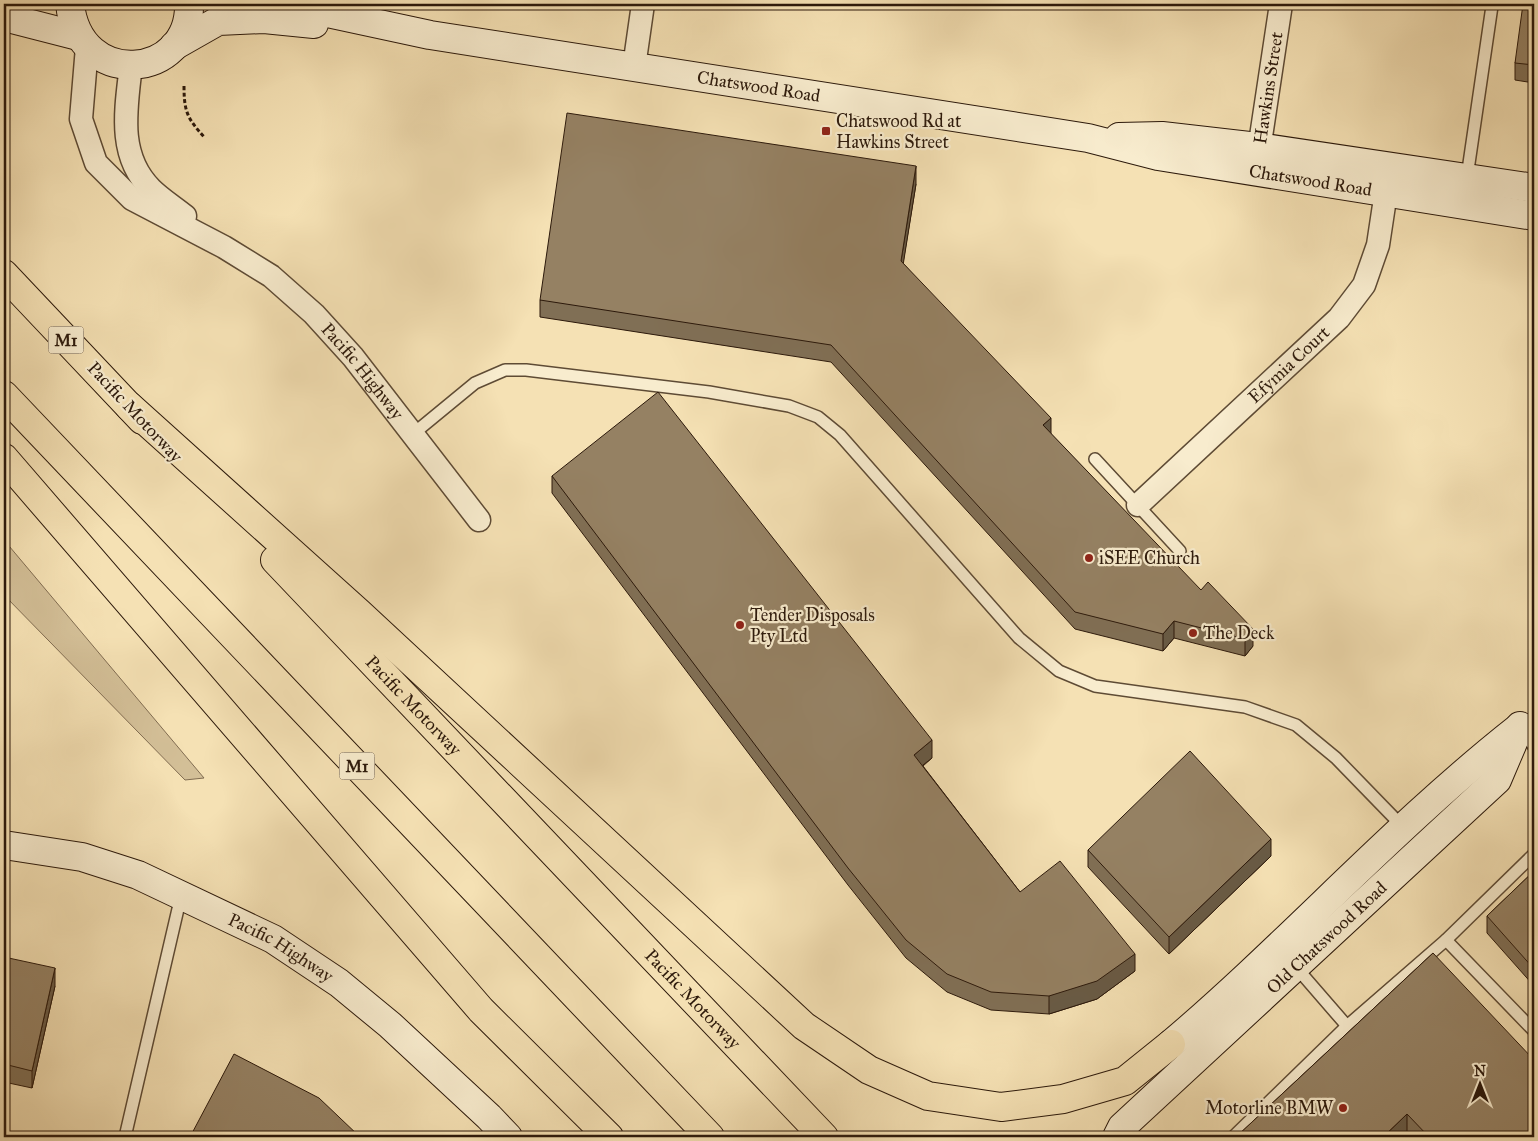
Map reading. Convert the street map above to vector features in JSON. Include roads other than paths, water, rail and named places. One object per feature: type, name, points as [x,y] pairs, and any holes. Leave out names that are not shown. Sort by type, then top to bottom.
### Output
[{"type":"highway","name":"Pacific Motorway","points":[[4,274],[824,1137]]},
{"type":"highway","name":"M1","points":[[4,395],[710,1137]]},
{"type":"highway","points":[[129,406],[380,633],[804,1026],[869,1070],[928,1096],[1001,1107],[1063,1099],[1125,1081],[1171,1044]]},
{"type":"highway","points":[[4,458],[481,1010],[609,1137]]},
{"type":"main road","points":[[70,4],[72,19],[83,41]]},
{"type":"main road","points":[[174,46],[184,31],[190,13],[189,4]]},
{"type":"main road","name":"Chatswood Road","points":[[286,4],[430,35],[1088,138],[1162,136],[1386,192],[1534,216]]},
{"type":"main road","points":[[4,17],[83,41],[108,60],[131,65]]},
{"type":"main road","name":"Chatswood Road","points":[[131,65],[147,63],[162,56],[174,46],[218,21],[264,19],[430,35]]},
{"type":"main road","name":"Chatswood Road","points":[[1257,159],[1466,177],[1534,188]]},
{"type":"main road","name":"Old Chatswood Road","points":[[1171,1044],[1227,996],[1402,826],[1475,761],[1530,729]]},
{"type":"main road","name":"Old Chatswood Road","points":[[1117,1137],[1122,1127],[1497,780],[1530,729]]},
{"type":"main road","name":"Pacific Highway","points":[[9,848],[82,857],[138,875],[273,939],[339,983],[404,1038],[508,1137]]},
{"type":"street","points":[[634,67],[644,4]]},
{"type":"street","name":"Hawkins Street","points":[[1257,159],[1281,4]]},
{"type":"street","name":"Pacific Highway","points":[[83,41],[81,119],[96,163],[132,199],[224,246],[271,276],[314,314],[353,357],[480,520]]},
{"type":"street","name":"Pacific Highway","points":[[131,65],[125,119],[129,155],[150,188],[224,246]]},
{"type":"street","name":"Efymia Court","points":[[1138,505],[1339,318],[1364,285],[1378,245],[1386,192]]},
{"type":"lane","points":[[1466,177],[1492,6]]},
{"type":"lane","points":[[413,434],[475,382],[505,370],[526,370],[709,392],[789,406],[818,417],[840,435],[1019,638],[1059,671],[1095,686],[1245,707],[1296,725],[1336,758],[1402,826]]},
{"type":"lane","points":[[1095,459],[1180,550]]},
{"type":"lane","points":[[1233,1137],[1348,1026],[1446,940],[1534,854]]},
{"type":"lane","points":[[125,1137],[181,894]]},
{"type":"lane","points":[[1446,940],[1534,1031]]},
{"type":"lane","points":[[1295,966],[1348,1026]]},
{"type":"place","name":"Chatswood Rd at Hawkins Street","points":[[826,131]]},
{"type":"place","name":"iSEE Church","points":[[1089,558]]},
{"type":"place","name":"Tender Disposals Pty Ltd","points":[[740,625]]},
{"type":"place","name":"The Deck","points":[[1193,633]]},
{"type":"place","name":"Motorline BMW","points":[[1343,1108]]}]
